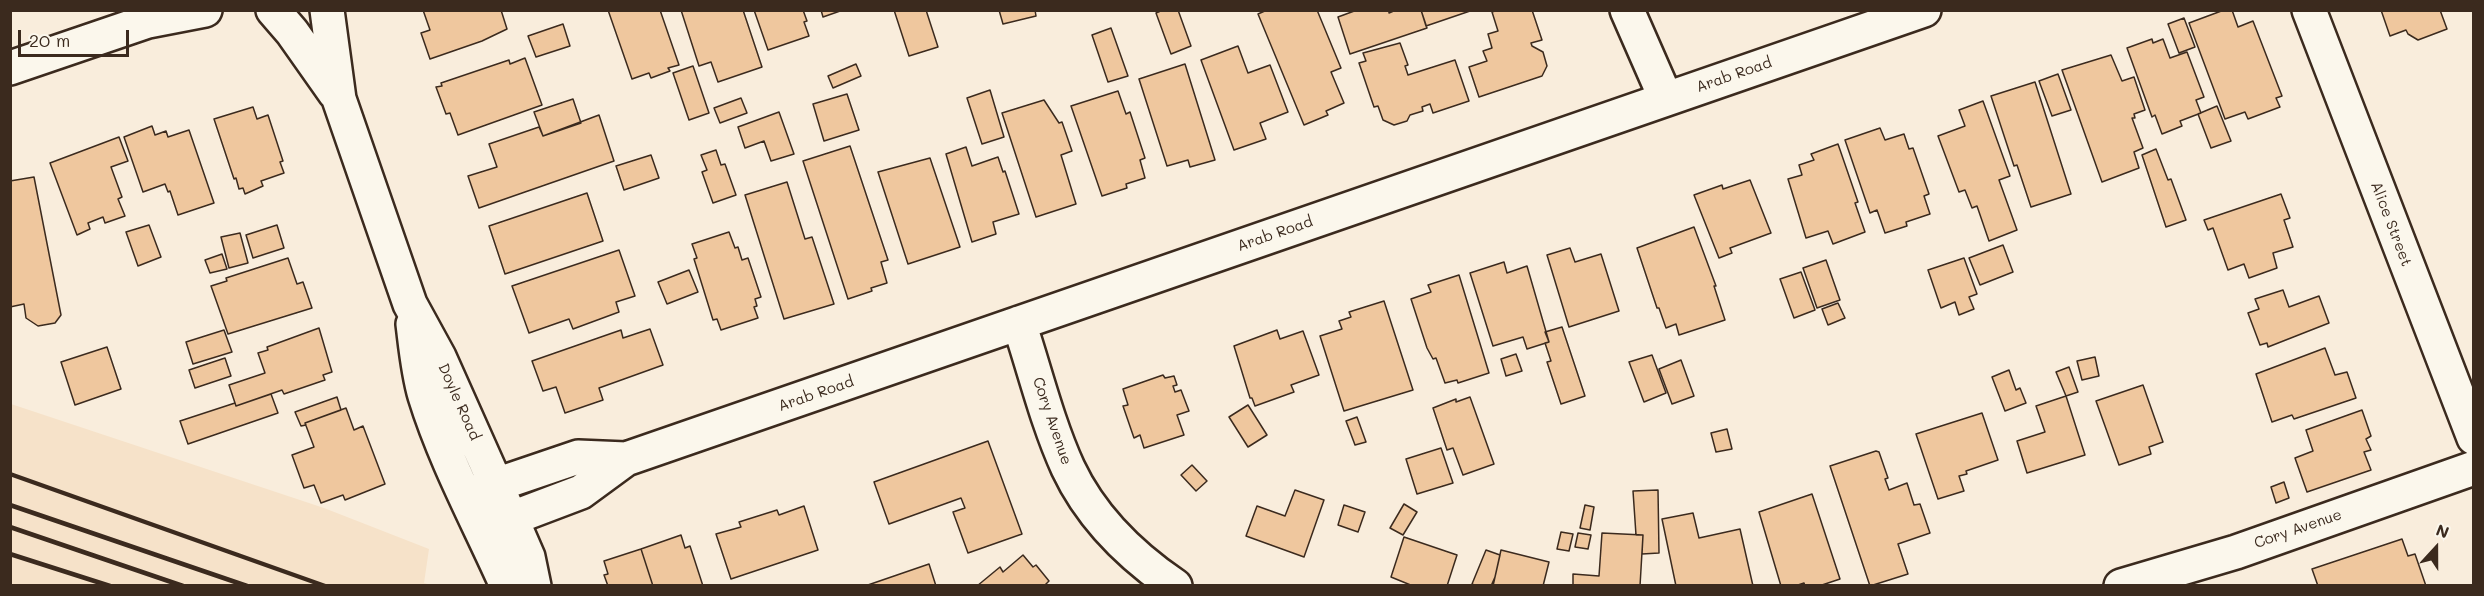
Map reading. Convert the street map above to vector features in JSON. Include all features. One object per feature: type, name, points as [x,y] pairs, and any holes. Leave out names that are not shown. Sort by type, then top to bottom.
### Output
[{"type":"street","points":[[10,68],[155,16],[205,10]]},
{"type":"street","name":"Doyle Road","points":[[273,10],[292,32],[339,99]]},
{"type":"street","points":[[280,10],[289,10]]},
{"type":"street","name":"Doyle Road","points":[[327,10],[339,99],[410,304],[418,366],[425,396],[439,435],[488,507]]},
{"type":"street","points":[[1627,10],[1666,99]]},
{"type":"street","name":"Arab Road","points":[[488,507],[581,492],[626,459],[1924,10]]},
{"type":"street","name":"Alice Street","points":[[2309,10],[2474,438]]},
{"type":"street","name":"Cory Avenue","points":[[1019,323],[1068,469],[1093,509],[1120,542],[1150,569],[1175,585]]},
{"type":"street","name":"Cory Avenue","points":[[2121,585],[2236,552],[2474,468]]},
{"type":"street","points":[[488,507],[507,585]]},
{"type":"street","points":[[488,507],[528,557],[534,585]]},
{"type":"shaded area","points":[[11,404],[324,508],[429,549],[424,583],[431,585],[11,585]]},
{"type":"building","points":[[423,10],[501,10],[507,29],[482,41],[430,59],[421,33],[430,30]]},
{"type":"building","points":[[608,10],[660,10],[679,65],[668,68],[670,71],[651,78],[649,73],[632,79]]},
{"type":"building","points":[[681,10],[743,10],[762,67],[718,82],[711,62],[699,66]]},
{"type":"building","points":[[754,10],[803,10],[809,36],[768,50]]},
{"type":"building","points":[[821,10],[843,10],[823,17]]},
{"type":"building","points":[[894,10],[926,10],[938,47],[909,56]]},
{"type":"building","points":[[999,10],[1035,10],[1036,16],[1003,24]]},
{"type":"building","points":[[1163,10],[1178,10],[1191,46],[1171,54],[1156,13]]},
{"type":"building","points":[[1267,10],[1317,10],[1341,68],[1331,72],[1344,103],[1326,111],[1328,115],[1304,125],[1258,14]]},
{"type":"building","points":[[1357,10],[1389,10],[1389,13],[1396,10],[1421,10],[1427,28],[1350,54],[1338,17]]},
{"type":"building","points":[[1421,10],[1473,10],[1426,26]]},
{"type":"building","points":[[1532,10],[1542,40],[1531,43],[1543,52],[1547,66],[1542,76],[1479,97],[1469,67],[1487,61],[1483,51],[1492,48],[1488,34],[1498,31],[1492,12]]},
{"type":"building","points":[[2224,10],[2232,10],[2238,27],[2253,21],[2282,96],[2276,98],[2280,107],[2248,119],[2245,112],[2225,119],[2189,23]]},
{"type":"building","points":[[2381,10],[2440,10],[2447,29],[2418,40],[2406,30],[2390,36]]},
{"type":"building","points":[[2184,18],[2195,47],[2179,53],[2168,24]]},
{"type":"building","points":[[563,24],[570,46],[536,57],[528,36]]},
{"type":"building","points":[[1111,28],[1128,76],[1108,82],[1092,35]]},
{"type":"building","points":[[2152,39],[2153,43],[2163,39],[2170,58],[2187,52],[2204,97],[2196,100],[2201,113],[2180,121],[2182,126],[2162,134],[2155,115],[2152,117],[2127,48]]},
{"type":"building","points":[[1400,43],[1408,65],[1405,66],[1408,75],[1455,60],[1469,101],[1433,113],[1430,104],[1422,107],[1423,111],[1410,115],[1407,121],[1394,125],[1383,120],[1378,106],[1374,107],[1359,63],[1366,61],[1363,53]]},
{"type":"building","points":[[1238,46],[1248,73],[1270,65],[1288,112],[1260,123],[1266,139],[1234,150],[1201,60]]},
{"type":"building","points":[[2111,55],[2122,81],[2134,77],[2145,110],[2134,114],[2135,118],[2132,118],[2143,148],[2134,152],[2139,168],[2102,182],[2062,70]]},
{"type":"building","points":[[525,58],[542,105],[458,135],[450,113],[446,114],[436,87],[442,86],[441,83],[509,60],[510,64]]},
{"type":"building","points":[[856,64],[861,76],[833,88],[828,76]]},
{"type":"building","points":[[1185,64],[1215,160],[1190,167],[1188,160],[1167,166],[1139,79]]},
{"type":"building","points":[[693,66],[709,113],[689,120],[673,73]]},
{"type":"building","points":[[2058,74],[2071,110],[2052,116],[2039,81]]},
{"type":"building","points":[[2035,82],[2071,194],[2031,207],[2017,165],[2014,166],[1991,96]]},
{"type":"building","points":[[990,90],[1004,137],[982,144],[967,98]]},
{"type":"building","points":[[1118,91],[1126,114],[1130,112],[1145,158],[1140,160],[1145,178],[1126,184],[1127,188],[1102,196],[1071,106]]},
{"type":"building","points":[[847,94],[859,130],[824,141],[813,104]]},
{"type":"building","points":[[741,98],[747,113],[720,123],[714,108]]},
{"type":"building","points":[[573,99],[581,123],[543,136],[534,112]]},
{"type":"building","points":[[1044,100],[1059,123],[1062,122],[1072,151],[1061,155],[1076,204],[1036,217],[1002,113]]},
{"type":"building","points":[[1983,101],[2010,176],[1999,180],[2017,230],[1989,241],[1977,206],[1972,208],[1965,190],[1959,192],[1938,136],[1965,126],[1959,110]]},
{"type":"building","points":[[2217,106],[2231,141],[2211,148],[2198,114]]},
{"type":"building","points":[[253,107],[257,119],[268,115],[283,161],[280,162],[284,173],[261,181],[263,186],[245,194],[243,188],[239,189],[236,178],[234,179],[214,119]]},
{"type":"building","points":[[779,112],[794,154],[771,161],[764,141],[745,148],[738,127]]},
{"type":"building","points":[[599,115],[614,161],[479,208],[468,176],[497,167],[489,144],[539,127],[543,136]]},
{"type":"building","points":[[152,126],[155,135],[166,131],[168,137],[189,130],[214,203],[178,215],[170,191],[168,192],[165,184],[143,192],[124,137]]},
{"type":"building","points":[[1880,128],[1885,140],[1904,134],[1909,149],[1913,148],[1929,194],[1924,196],[1930,214],[1906,222],[1907,226],[1885,233],[1877,210],[1870,213],[1845,140]]},
{"type":"building","points":[[119,137],[128,161],[111,167],[122,197],[118,199],[125,216],[105,223],[103,217],[88,223],[90,229],[77,235],[50,163]]},
{"type":"building","points":[[1838,144],[1858,202],[1855,203],[1865,232],[1833,244],[1828,231],[1806,238],[1788,179],[1802,175],[1799,165],[1814,160],[1811,154]]},
{"type":"building","points":[[850,146],[888,260],[881,262],[887,283],[848,299],[803,161]]},
{"type":"building","points":[[966,147],[972,166],[998,157],[1019,214],[993,222],[996,234],[972,242],[946,154]]},
{"type":"building","points":[[2156,149],[2168,180],[2171,179],[2186,220],[2166,227],[2142,155]]},
{"type":"building","points":[[716,150],[721,165],[725,164],[736,195],[713,203],[702,172],[707,170],[701,155]]},
{"type":"building","points":[[651,155],[659,178],[624,190],[616,166]]},
{"type":"building","points":[[930,158],[960,247],[908,264],[878,172]]},
{"type":"building","points":[[34,177],[61,315],[55,323],[38,326],[26,318],[24,304],[10,307],[10,181]]},
{"type":"building","points":[[1750,180],[1771,233],[1730,248],[1732,253],[1719,258],[1694,195],[1722,185],[1723,189]]},
{"type":"building","points":[[787,182],[805,239],[812,237],[834,304],[784,319],[745,195]]},
{"type":"building","points":[[587,193],[603,241],[505,274],[489,226]]},
{"type":"building","points":[[2281,194],[2290,218],[2284,220],[2293,247],[2273,253],[2277,268],[2249,278],[2244,264],[2228,270],[2213,228],[2208,230],[2204,220]]},
{"type":"building","points":[[149,225],[161,257],[138,266],[126,232]]},
{"type":"building","points":[[277,225],[284,248],[253,258],[246,235]]},
{"type":"building","points":[[1694,227],[1716,286],[1714,286],[1725,320],[1679,335],[1676,324],[1666,328],[1637,248]]},
{"type":"building","points":[[729,232],[735,248],[738,247],[742,260],[748,258],[761,297],[755,299],[757,306],[754,307],[758,318],[721,330],[717,319],[713,320],[694,259],[697,258],[692,244]]},
{"type":"building","points":[[240,233],[248,263],[229,268],[221,237]]},
{"type":"building","points":[[2003,245],[2013,272],[1980,285],[1969,258]]},
{"type":"building","points":[[1570,248],[1575,262],[1601,254],[1619,311],[1569,327],[1547,255]]},
{"type":"building","points":[[619,250],[635,296],[616,302],[619,312],[573,329],[569,319],[529,333],[512,286]]},
{"type":"building","points":[[222,254],[227,269],[210,273],[205,260]]},
{"type":"building","points":[[288,258],[297,284],[303,282],[312,308],[228,334],[211,286],[227,281],[226,278]]},
{"type":"building","points":[[1964,258],[1977,294],[1969,297],[1974,309],[1959,315],[1955,302],[1941,308],[1928,270]]},
{"type":"building","points":[[1826,260],[1840,300],[1817,308],[1803,268]]},
{"type":"building","points":[[1504,262],[1507,273],[1527,266],[1549,342],[1527,349],[1523,337],[1493,346],[1470,273]]},
{"type":"building","points":[[689,270],[698,292],[667,304],[658,282]]},
{"type":"building","points":[[1801,272],[1815,310],[1794,318],[1780,279]]},
{"type":"building","points":[[1459,275],[1489,373],[1458,383],[1457,380],[1445,383],[1436,358],[1433,359],[1427,348],[1411,299],[1431,292],[1428,285]]},
{"type":"building","points":[[2283,290],[2289,307],[2319,296],[2329,323],[2268,347],[2267,343],[2260,345],[2248,313],[2259,309],[2255,299]]},
{"type":"building","points":[[1384,301],[1413,390],[1344,411],[1320,336],[1342,329],[1339,321],[1351,317],[1349,312]]},
{"type":"building","points":[[1838,303],[1845,318],[1828,325],[1822,309]]},
{"type":"building","points":[[1562,327],[1585,396],[1561,404],[1547,362],[1551,361],[1545,343],[1549,342],[1545,332]]},
{"type":"building","points":[[319,328],[332,372],[323,375],[325,380],[284,394],[282,390],[236,406],[229,385],[265,373],[258,353],[268,350],[267,347]]},
{"type":"building","points":[[650,329],[663,365],[599,388],[603,400],[565,413],[556,387],[543,391],[532,361],[621,330],[623,338]]},
{"type":"building","points":[[224,330],[232,352],[193,364],[186,342]]},
{"type":"building","points":[[1277,330],[1280,339],[1303,331],[1319,375],[1291,385],[1294,392],[1255,406],[1250,398],[1234,346]]},
{"type":"building","points":[[107,347],[121,389],[75,405],[61,362]]},
{"type":"building","points":[[2325,348],[2335,375],[2347,372],[2356,398],[2294,419],[2292,415],[2272,422],[2256,374]]},
{"type":"building","points":[[1516,354],[1522,371],[1506,376],[1501,359]]},
{"type":"building","points":[[1652,355],[1666,393],[1644,402],[1629,362]]},
{"type":"building","points":[[2095,357],[2099,376],[2082,380],[2077,361]]},
{"type":"building","points":[[225,358],[231,376],[195,388],[189,370]]},
{"type":"building","points":[[1681,360],[1694,396],[1672,404],[1659,369]]},
{"type":"building","points":[[2069,367],[2078,392],[2066,396],[2056,372]]},
{"type":"building","points":[[2009,370],[2016,390],[2020,388],[2026,403],[2005,411],[1992,377]]},
{"type":"building","points":[[1163,375],[1165,378],[1174,376],[1177,385],[1173,386],[1175,392],[1181,390],[1189,411],[1177,415],[1184,435],[1144,448],[1140,435],[1134,438],[1123,406],[1128,405],[1123,389]]},
{"type":"building","points":[[2143,385],[2163,442],[2149,447],[2151,454],[2119,465],[2096,401]]},
{"type":"building","points":[[271,394],[278,413],[188,444],[180,421]]},
{"type":"building","points":[[2066,396],[2085,455],[2027,473],[2017,441],[2045,432],[2036,406]]},
{"type":"building","points":[[337,397],[341,410],[301,426],[295,412]]},
{"type":"building","points":[[1470,397],[1494,464],[1463,475],[1453,448],[1447,450],[1433,408],[1456,399],[1456,402]]},
{"type":"building","points":[[1248,405],[1267,435],[1248,447],[1229,417]]},
{"type":"building","points":[[346,408],[354,430],[363,426],[385,484],[345,500],[343,495],[321,503],[314,485],[304,488],[292,455],[314,447],[305,423]]},
{"type":"building","points":[[2362,410],[2371,436],[2366,439],[2371,450],[2364,452],[2371,470],[2307,492],[2295,458],[2313,451],[2306,430]]},
{"type":"building","points":[[1982,413],[1998,460],[1966,471],[1967,474],[1959,476],[1964,491],[1938,499],[1916,434]]},
{"type":"building","points":[[1357,417],[1366,442],[1355,445],[1346,421]]},
{"type":"building","points":[[1727,429],[1732,449],[1716,452],[1711,433]]},
{"type":"building","points":[[988,441],[1022,534],[968,553],[953,512],[965,508],[961,498],[889,524],[874,482]]},
{"type":"building","points":[[1441,448],[1453,483],[1417,494],[1406,459]]},
{"type":"building","points":[[1879,452],[1888,478],[1885,479],[1889,490],[1907,483],[1914,505],[1920,504],[1930,533],[1898,544],[1908,574],[1870,586],[1830,466]]},
{"type":"building","points":[[1192,465],[1207,481],[1196,491],[1181,475]]},
{"type":"building","points":[[2284,482],[2289,498],[2276,503],[2271,487]]},
{"type":"building","points":[[1295,490],[1324,500],[1304,557],[1246,536],[1257,506],[1285,516]]},
{"type":"building","points":[[1658,490],[1659,553],[1642,554],[1643,535],[1636,535],[1633,491]]},
{"type":"building","points":[[1812,494],[1840,579],[1819,586],[1805,586],[1804,583],[1795,586],[1781,586],[1759,512]]},
{"type":"building","points":[[1404,504],[1417,512],[1403,535],[1390,528]]},
{"type":"building","points":[[1344,505],[1365,512],[1358,532],[1338,525]]},
{"type":"building","points":[[1585,505],[1594,507],[1590,530],[1580,528]]},
{"type":"building","points":[[804,506],[818,550],[731,579],[716,534],[741,527],[739,522],[777,510],[779,515]]},
{"type":"building","points":[[1693,513],[1699,538],[1740,529],[1753,586],[1676,586],[1662,519]]},
{"type":"building","points":[[1561,532],[1573,534],[1569,551],[1557,549]]},
{"type":"building","points":[[1578,533],[1591,535],[1588,549],[1575,547]]},
{"type":"building","points":[[1602,533],[1643,535],[1640,586],[1573,586],[1573,574],[1599,576]]},
{"type":"building","points":[[681,535],[685,548],[690,546],[703,586],[653,586],[641,549]]},
{"type":"building","points":[[1404,537],[1457,555],[1447,586],[1413,586],[1391,577]]},
{"type":"building","points":[[2402,539],[2408,556],[2415,554],[2426,586],[2318,586],[2312,569]]},
{"type":"building","points":[[641,549],[653,586],[608,586],[604,575],[608,574],[604,561]]},
{"type":"building","points":[[1486,550],[1500,555],[1495,577],[1491,586],[1477,586],[1472,584]]},
{"type":"building","points":[[1501,550],[1549,562],[1543,586],[1493,586]]},
{"type":"building","points":[[1023,555],[1033,567],[1036,565],[1049,581],[1044,586],[977,586],[1000,567],[1003,572]]},
{"type":"building","points":[[929,564],[936,586],[865,586]]},
{"type":"railway","points":[[10,474],[325,586]]},
{"type":"railway","points":[[10,505],[247,586]]},
{"type":"railway","points":[[10,527],[183,586]]},
{"type":"railway","points":[[10,554],[110,586]]}]
